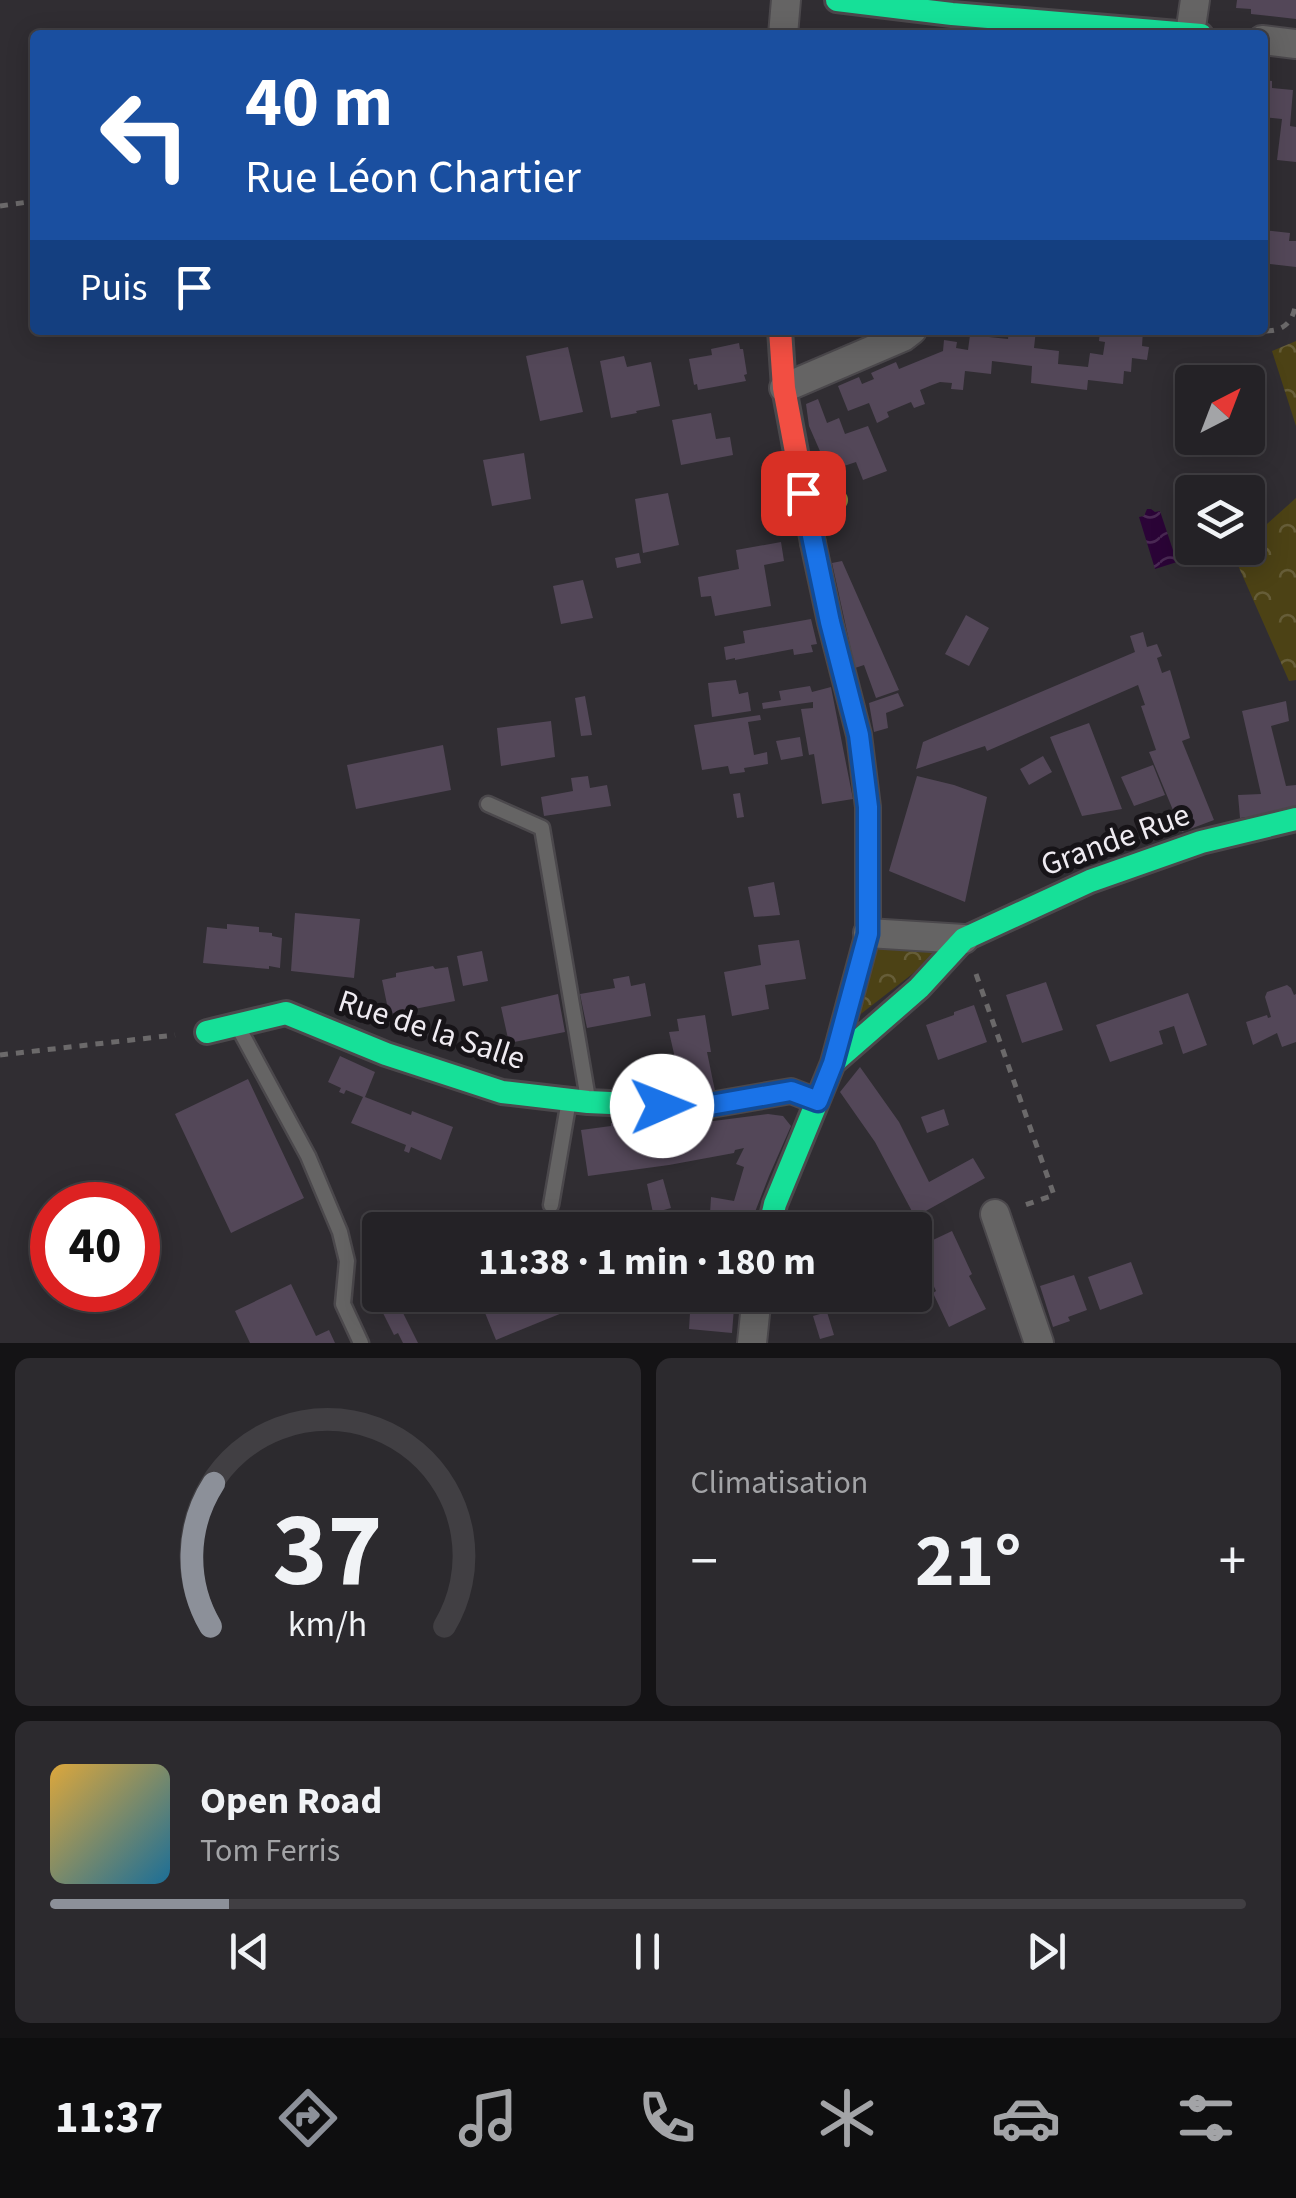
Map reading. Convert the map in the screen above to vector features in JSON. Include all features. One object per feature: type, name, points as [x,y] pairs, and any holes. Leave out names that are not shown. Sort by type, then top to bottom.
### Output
[{"type":"street","points":[[783,30],[786,0]]},
{"type":"street","points":[[837,0],[951,24],[1102,30]]},
{"type":"street","points":[[1195,0],[1196,30]]},
{"type":"street","points":[[1268,41],[1296,44]]},
{"type":"street","points":[[772,1212],[833,1063],[868,934],[868,807],[859,735],[826,603],[784,388],[780,335]]},
{"type":"street","points":[[784,388],[906,335]]},
{"type":"street","name":"Grande Rue","points":[[833,1063],[919,988],[964,939],[1090,881],[1201,842],[1296,820]]},
{"type":"street","name":"Grande Rue","points":[[868,934],[964,939]]},
{"type":"street","name":"Rue de la Salle","points":[[208,1032],[286,1014],[386,1054],[502,1092],[579,1101],[699,1107],[791,1091],[818,1101]]},
{"type":"street","points":[[995,1214],[1039,1343]]},
{"type":"street","points":[[752,1343],[755,1312]]},
{"type":"lane","points":[[488,804],[542,828],[579,1101],[551,1206]]},
{"type":"lane","points":[[237,1025],[308,1156],[340,1232],[347,1261],[343,1304],[360,1343]]},
{"type":"path","points":[[0,206],[30,202]]},
{"type":"path","points":[[1268,331],[1292,319],[1296,302]]},
{"type":"path","points":[[984,995],[1054,1196],[995,1214]]},
{"type":"path","points":[[0,1055],[208,1032]]},
{"type":"green space","points":[[1296,341],[1296,426],[1272,351]]},
{"type":"green space","points":[[1296,498],[1296,680],[1289,681],[1238,565],[1265,565],[1265,526]]},
{"type":"green space","points":[[874,941],[951,944],[853,1020]]},
{"type":"water","points":[[1147,509],[1160,511],[1175,563],[1155,569],[1139,517]]},
{"type":"building","points":[[1237,0],[1296,0],[1296,19],[1251,14],[1251,9],[1236,8]]},
{"type":"building","points":[[1268,81],[1272,81],[1272,88],[1293,90],[1290,126],[1296,127],[1296,162],[1277,160],[1282,119],[1268,118]]},
{"type":"building","points":[[1268,231],[1290,233],[1289,241],[1296,241],[1296,267],[1268,264]]},
{"type":"building","points":[[970,335],[1008,339],[1008,335],[1035,335],[1034,348],[1059,351],[1058,364],[1088,367],[1090,353],[1103,355],[1105,342],[1099,341],[1100,335],[1143,335],[1142,346],[1149,347],[1147,360],[1132,358],[1131,372],[1124,371],[1123,384],[1088,380],[1087,390],[1031,383],[1032,366],[992,361],[991,374],[965,371],[963,390],[951,389],[952,383],[932,385],[920,390],[925,404],[914,408],[911,402],[887,412],[889,417],[877,423],[869,403],[848,411],[838,386],[859,377],[862,384],[874,379],[871,373],[896,362],[899,369],[943,351],[944,340],[957,342],[956,348],[968,350]]},
{"type":"building","points":[[739,343],[746,381],[698,390],[689,359],[712,355],[711,349]]},
{"type":"building","points":[[568,347],[583,412],[540,421],[526,356]]},
{"type":"building","points":[[624,356],[627,367],[651,362],[660,406],[611,418],[600,361]]},
{"type":"building","points":[[818,399],[827,423],[839,418],[845,434],[868,426],[887,471],[863,480],[856,462],[841,467],[838,460],[826,465],[809,426],[806,404]]},
{"type":"building","points":[[711,413],[716,439],[730,437],[733,455],[681,465],[672,420]]},
{"type":"building","points":[[524,453],[531,499],[492,506],[483,460]]},
{"type":"building","points":[[668,493],[679,545],[643,553],[635,499]]},
{"type":"building","points":[[781,542],[784,561],[764,565],[771,606],[715,616],[711,596],[701,597],[698,577],[739,569],[736,550]]},
{"type":"building","points":[[639,553],[641,563],[617,568],[615,558]]},
{"type":"building","points":[[842,561],[899,690],[876,698],[864,665],[855,668],[832,563]]},
{"type":"building","points":[[583,580],[593,618],[561,624],[553,586]]},
{"type":"building","points":[[966,615],[989,628],[969,666],[945,654]]},
{"type":"building","points":[[811,619],[817,644],[811,645],[813,652],[794,655],[793,649],[726,660],[724,647],[745,643],[743,631]]},
{"type":"building","points":[[1143,632],[1147,647],[1157,644],[1162,673],[1170,670],[1190,738],[1182,741],[1214,820],[1182,832],[1149,752],[1156,750],[1138,685],[987,751],[985,746],[916,769],[923,742],[1135,652],[1130,636]]},
{"type":"building","points":[[736,680],[739,694],[748,692],[751,711],[712,717],[708,683]]},
{"type":"building","points":[[810,686],[812,692],[831,687],[853,799],[822,804],[801,709],[813,708],[813,702],[763,709],[762,703],[781,700],[779,691]]},
{"type":"building","points":[[898,693],[904,706],[886,713],[888,728],[874,732],[869,703]]},
{"type":"building","points":[[585,696],[592,735],[581,736],[575,698]]},
{"type":"building","points":[[1286,701],[1289,721],[1271,726],[1286,786],[1296,785],[1296,810],[1240,818],[1238,795],[1261,794],[1242,711]]},
{"type":"building","points":[[760,715],[761,720],[748,722],[754,755],[767,752],[768,764],[730,774],[728,766],[702,770],[694,725]]},
{"type":"building","points":[[551,721],[555,757],[501,766],[497,728]]},
{"type":"building","points":[[1089,723],[1122,809],[1082,816],[1050,737]]},
{"type":"building","points":[[800,737],[803,756],[781,760],[776,741]]},
{"type":"building","points":[[443,745],[451,790],[356,809],[347,765]]},
{"type":"building","points":[[1043,756],[1052,772],[1029,785],[1020,769]]},
{"type":"building","points":[[1153,765],[1165,795],[1134,806],[1121,777]]},
{"type":"building","points":[[588,776],[590,788],[607,785],[611,806],[544,816],[541,797],[573,791],[571,778]]},
{"type":"building","points":[[917,776],[987,797],[965,902],[889,871]]},
{"type":"building","points":[[740,793],[744,817],[737,818],[733,794]]},
{"type":"building","points":[[774,882],[780,915],[754,917],[748,887]]},
{"type":"building","points":[[295,913],[360,919],[354,978],[291,971]]},
{"type":"building","points":[[227,924],[259,927],[259,932],[282,938],[280,968],[203,963],[207,927],[227,929]]},
{"type":"building","points":[[799,940],[806,979],[765,985],[769,1009],[732,1016],[724,972],[761,965],[758,945]]},
{"type":"building","points":[[482,951],[488,981],[463,986],[457,956]]},
{"type":"building","points":[[448,967],[455,1001],[389,1014],[382,980],[396,977],[396,973]]},
{"type":"building","points":[[629,976],[631,986],[645,983],[651,1016],[587,1028],[580,994],[615,988],[613,979]]},
{"type":"building","points":[[1046,982],[1063,1030],[1022,1043],[1006,995]]},
{"type":"building","points":[[1287,985],[1296,994],[1296,1042],[1282,1047],[1277,1033],[1253,1045],[1246,1022],[1271,1017],[1267,992]]},
{"type":"building","points":[[1188,993],[1207,1045],[1183,1054],[1174,1026],[1159,1031],[1163,1044],[1110,1062],[1096,1025]]},
{"type":"building","points":[[558,994],[565,1032],[509,1043],[501,1007]]},
{"type":"building","points":[[974,1005],[987,1042],[938,1060],[926,1025]]},
{"type":"building","points":[[705,1015],[715,1091],[684,1097],[669,1032],[679,1031],[677,1019]]},
{"type":"building","points":[[340,1056],[375,1072],[365,1097],[453,1127],[441,1160],[411,1147],[409,1153],[404,1151],[406,1145],[351,1123],[363,1097],[346,1090],[344,1094],[339,1092],[341,1088],[328,1082]]},
{"type":"building","points":[[860,1067],[899,1122],[929,1182],[973,1158],[985,1178],[924,1212],[912,1212],[875,1142],[840,1092]]},
{"type":"building","points":[[248,1079],[304,1198],[231,1233],[175,1114]]},
{"type":"building","points":[[944,1109],[949,1125],[927,1133],[921,1117]]},
{"type":"building","points":[[768,1114],[783,1116],[791,1126],[755,1212],[710,1212],[711,1197],[734,1201],[744,1167],[736,1164],[744,1148],[669,1165],[588,1176],[581,1130],[611,1123],[634,1123],[636,1131]]},
{"type":"building","points":[[663,1179],[671,1208],[653,1212],[647,1184]]},
{"type":"building","points":[[952,1231],[986,1309],[949,1327],[933,1293],[936,1291],[932,1282],[932,1240]]},
{"type":"building","points":[[1131,1262],[1143,1294],[1100,1310],[1088,1277]]},
{"type":"building","points":[[1074,1275],[1087,1310],[1053,1327],[1040,1286]]},
{"type":"building","points":[[291,1284],[316,1336],[329,1330],[335,1343],[250,1343],[235,1311]]},
{"type":"building","points":[[382,1312],[402,1312],[418,1343],[403,1343],[398,1333],[394,1335]]},
{"type":"building","points":[[485,1312],[565,1312],[496,1340]]},
{"type":"building","points":[[690,1312],[734,1312],[732,1333],[689,1329]]},
{"type":"building","points":[[827,1312],[834,1335],[820,1339],[813,1316]]},
{"type":"traffic: fast","points":[[837,0],[1142,30]]},
{"type":"traffic: fast","points":[[773,1212],[833,1063],[868,933],[868,807],[859,735],[813,543]]},
{"type":"traffic: fast","points":[[833,1063],[919,988],[964,939],[1090,881],[1201,842],[1296,819]]},
{"type":"traffic: fast","points":[[207,1032],[286,1013],[386,1054],[502,1092],[588,1102],[699,1107],[791,1091],[817,1101]]},
{"type":"traffic: jam","points":[[780,335],[784,388],[813,543]]},
{"type":"route","points":[[662,1106],[699,1107],[791,1091],[818,1101],[833,1063],[868,934],[868,807],[859,735],[803,493]]}]
